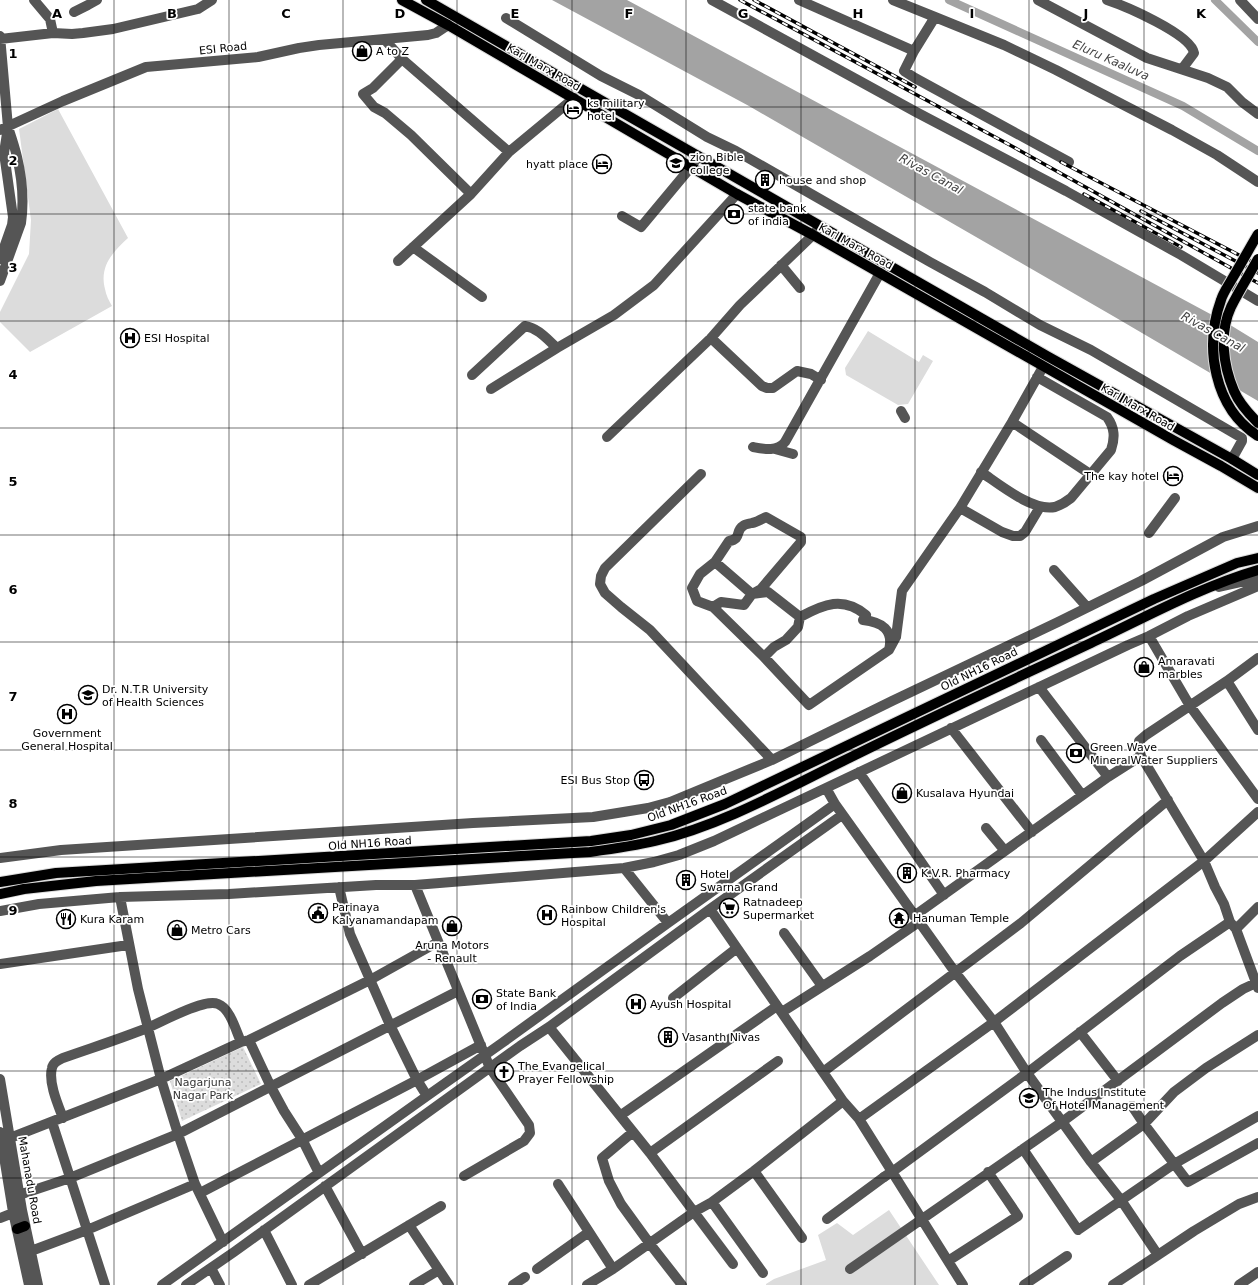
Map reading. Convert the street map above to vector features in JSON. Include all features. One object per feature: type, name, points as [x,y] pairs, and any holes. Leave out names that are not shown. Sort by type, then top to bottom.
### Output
[{"type":"main road","name":"Karl Marx Road","points":[[402,0],[533,74],[691,168],[880,273],[1258,488]]},
{"type":"main road","name":"Karl Marx Road","points":[[426,0],[973,314],[1232,459],[1258,476]]},
{"type":"main road","points":[[533,74],[538,65]]},
{"type":"main road","points":[[1258,234],[1221,299],[1213,332],[1212,348],[1217,377],[1225,399],[1242,423],[1258,436]]},
{"type":"main road","points":[[1258,259],[1231,308],[1224,336],[1224,352],[1227,372],[1234,392],[1258,423]]},
{"type":"main road","points":[[967,323],[973,314]]},
{"type":"main road","points":[[1114,406],[1120,396]]},
{"type":"main road","name":"Old NH16 Road","points":[[0,882],[56,874],[591,840],[631,835],[671,824],[725,804],[1154,599],[1237,563],[1258,558]]},
{"type":"main road","name":"Old NH16 Road","points":[[0,894],[24,889],[96,881],[590,852],[656,841],[687,832],[719,820],[1170,605],[1244,574],[1258,570]]},
{"type":"street","points":[[34,0],[50,19],[53,33]]},
{"type":"street","points":[[74,12],[88,6],[96,0]]},
{"type":"street","points":[[712,0],[1181,255],[1258,301]]},
{"type":"street","points":[[800,0],[914,50]]},
{"type":"street","points":[[893,0],[1004,45],[1056,70],[1178,133],[1217,155],[1258,182]]},
{"type":"street","points":[[1107,0],[1147,17],[1184,38],[1193,49],[1194,53],[1182,69]]},
{"type":"street","points":[[1240,0],[1258,19]]},
{"type":"street","points":[[0,259],[13,218],[4,153],[0,38],[53,33],[72,34],[113,28],[198,9],[208,1]]},
{"type":"street","points":[[1041,1],[1147,58],[1167,66],[1182,69],[1208,78],[1227,87],[1242,102],[1258,114]]},
{"type":"street","points":[[935,17],[914,50],[904,71],[1069,162]]},
{"type":"street","points":[[506,18],[601,76],[639,95],[707,136],[985,292],[1040,326],[1091,350],[1242,438],[1242,441],[1232,459]]},
{"type":"street","name":"ESI Road","points":[[4,128],[63,101],[146,67],[258,57],[319,45],[385,40],[436,33],[448,25]]},
{"type":"street","points":[[385,40],[402,59],[509,152]]},
{"type":"street","points":[[402,59],[373,88],[363,94],[374,107],[385,113],[411,136],[471,194]]},
{"type":"street","points":[[398,261],[471,194],[509,152],[574,98]]},
{"type":"street","points":[[0,280],[21,223],[23,202],[17,157],[4,128]]},
{"type":"street","points":[[622,216],[641,227],[691,168],[698,156]]},
{"type":"street","points":[[491,389],[614,315],[654,285],[737,194]]},
{"type":"street","points":[[607,437],[710,338],[740,305],[820,226]]},
{"type":"street","points":[[413,247],[482,297]]},
{"type":"street","points":[[781,265],[800,288]]},
{"type":"street","points":[[775,449],[781,447],[785,442],[880,273]]},
{"type":"street","points":[[472,375],[525,326],[532,327],[537,330],[557,348]]},
{"type":"street","points":[[710,338],[762,386],[767,388],[773,388],[797,371],[810,374],[821,380]]},
{"type":"street","points":[[713,607],[720,602],[744,604],[752,594],[761,589],[801,542],[801,537],[766,517],[750,524],[744,524],[740,529],[739,535],[734,540],[729,540],[715,562],[700,574],[692,588],[697,601],[713,607],[764,657],[809,705],[889,650],[896,637],[902,591],[960,508],[1043,367]]},
{"type":"street","points":[[981,472],[1022,499],[1040,507],[1054,507],[1063,504],[1071,498],[1110,450],[1114,432],[1112,423],[1107,417],[1037,377]]},
{"type":"street","points":[[1012,422],[1090,474]]},
{"type":"street","points":[[753,447],[775,449],[793,454]]},
{"type":"street","points":[[701,474],[605,568],[601,576],[600,584],[606,593],[621,607],[650,630],[772,760]]},
{"type":"street","points":[[1149,533],[1175,498]]},
{"type":"street","points":[[960,508],[1002,532],[1013,536],[1020,536],[1025,532],[1040,507]]},
{"type":"street","points":[[0,858],[61,850],[473,823],[593,817],[648,808],[670,802],[772,760],[1141,581],[1223,536],[1258,526]]},
{"type":"street","points":[[715,562],[752,594],[768,592],[800,617]]},
{"type":"street","points":[[1054,570],[1087,607]]},
{"type":"street","points":[[1205,590],[1258,578]]},
{"type":"street","points":[[0,911],[39,904],[120,897],[229,894],[339,887],[415,885],[624,868],[666,858],[714,841],[1149,636],[1188,616],[1258,586]]},
{"type":"street","points":[[800,617],[827,605],[848,604],[866,615],[863,620],[871,621],[884,626],[890,635],[891,643],[889,650]]},
{"type":"street","points":[[764,657],[774,647],[786,640],[798,626],[800,617]]},
{"type":"street","points":[[1149,636],[1190,706],[1258,799]]},
{"type":"street","points":[[850,1268],[1062,1122],[1222,1003],[1243,990],[1257,985],[1233,925],[1204,861],[1141,756],[1139,741],[1228,681],[1258,658]]},
{"type":"street","points":[[1228,681],[1258,730]]},
{"type":"street","points":[[1039,687],[1108,777]]},
{"type":"street","points":[[951,728],[1032,832]]},
{"type":"street","points":[[1041,740],[1082,795]]},
{"type":"street","points":[[621,1115],[779,1009],[822,986],[870,956],[944,895],[1082,795],[1141,756]]},
{"type":"street","points":[[859,772],[944,895]]},
{"type":"street","points":[[826,788],[842,815],[916,919],[994,1022],[1027,1073],[1091,1162],[1121,1200],[1158,1255]]},
{"type":"street","points":[[824,1072],[1021,923],[1168,800]]},
{"type":"street","points":[[162,1285],[835,804]]},
{"type":"street","points":[[859,1118],[994,1022],[1204,861],[1258,812]]},
{"type":"street","points":[[186,1285],[532,1037],[549,1027],[710,909],[842,815]]},
{"type":"street","points":[[986,828],[1005,851]]},
{"type":"street","points":[[624,868],[664,926],[668,940]]},
{"type":"street","points":[[415,885],[490,1068],[529,1125],[530,1133],[524,1141],[464,1176]]},
{"type":"street","points":[[339,887],[350,934],[390,1025],[427,1096]]},
{"type":"street","points":[[120,897],[128,945],[147,1028],[161,1079],[178,1134],[198,1188],[223,1242]]},
{"type":"street","points":[[827,1219],[1027,1073],[1180,956],[1233,925],[1258,908]]},
{"type":"street","points":[[710,909],[824,1072],[839,1105],[859,1118],[918,1221],[948,1261],[963,1285]]},
{"type":"street","points":[[784,933],[822,986]]},
{"type":"street","points":[[10,1138],[161,1079],[245,1041],[370,980],[438,942]]},
{"type":"street","points":[[0,964],[128,945]]},
{"type":"street","points":[[673,998],[737,948]]},
{"type":"street","points":[[20,1194],[70,1178],[178,1134],[458,991]]},
{"type":"street","points":[[63,1118],[52,1084],[52,1067],[55,1063],[64,1058],[147,1028],[196,1007],[217,1003],[226,1010],[245,1041],[284,1111],[302,1139],[319,1173]]},
{"type":"street","points":[[549,1027],[621,1115],[733,1264]]},
{"type":"street","points":[[1080,1032],[1118,1081]]},
{"type":"street","points":[[1091,1162],[1144,1124],[1174,1092],[1206,1068],[1258,1035]]},
{"type":"street","points":[[31,1251],[198,1188],[302,1139],[418,1080],[481,1045]]},
{"type":"street","points":[[650,1153],[778,1061]]},
{"type":"street","name":"Mahanadu Road","points":[[0,1079],[20,1194],[18,1211]]},
{"type":"street","points":[[587,1285],[603,1281],[613,1269],[694,1212],[712,1202],[839,1105]]},
{"type":"street","points":[[1132,1106],[1188,1182],[1258,1143]]},
{"type":"street","points":[[1023,1149],[1078,1230],[1174,1164],[1258,1116]]},
{"type":"street","points":[[52,1122],[105,1285]]},
{"type":"street","name":"Mahanadu Road","points":[[0,1132],[21,1227],[25,1284]]},
{"type":"street","points":[[633,1132],[602,1158],[609,1181],[621,1204],[682,1285]]},
{"type":"street","points":[[754,1171],[802,1238]]},
{"type":"street","points":[[948,1261],[1018,1216],[988,1172]]},
{"type":"street","points":[[558,1184],[613,1269]]},
{"type":"street","points":[[325,1186],[362,1254]]},
{"type":"street","points":[[1113,1285],[1194,1231],[1240,1204],[1258,1197]]},
{"type":"street","points":[[712,1202],[762,1273]]},
{"type":"street","points":[[309,1285],[441,1206]]},
{"type":"street","points":[[0,1218],[18,1211]]},
{"type":"street","points":[[410,1225],[450,1285]]},
{"type":"street","name":"Mahanadu Road","points":[[21,1227],[31,1251],[38,1285]]},
{"type":"street","points":[[264,1230],[292,1285]]},
{"type":"street","points":[[537,1269],[589,1232]]},
{"type":"street","points":[[1024,1285],[1067,1256]]},
{"type":"street","points":[[211,1268],[220,1285]]},
{"type":"street","points":[[414,1285],[439,1270]]},
{"type":"street","points":[[1239,1285],[1258,1272]]},
{"type":"street","points":[[513,1285],[524,1277]]},
{"type":"green space","points":[[58,109],[128,238],[113,254],[104,273],[105,291],[112,306],[30,352],[0,322],[0,312],[29,254],[31,220],[19,129]]},
{"type":"green space","points":[[868,331],[919,362],[923,355],[933,361],[908,404],[898,405],[846,375],[845,368]]},
{"type":"green space","name":"Nagarjuna Nagar Park","points":[[243,1047],[261,1084],[182,1121],[170,1081]]},
{"type":"green space","points":[[889,1210],[939,1285],[766,1285],[774,1279],[826,1260],[818,1235],[837,1223],[853,1235]]},
{"type":"water","name":"Rivas Canal","points":[[552,0],[627,0],[1227,323],[1258,342],[1258,401],[749,106]]},
{"type":"waterway","name":"Eluru Kaaluva","points":[[949,0],[1183,106],[1258,151]]},
{"type":"waterway","points":[[1215,0],[1258,42]]},
{"type":"railway","points":[[740,0],[1008,144],[1258,283]]},
{"type":"railway","points":[[754,0],[915,87]]},
{"type":"railway","points":[[1061,162],[1258,265]]},
{"type":"railway","points":[[1084,194],[1181,247]]},
{"type":"railway","points":[[1141,211],[1258,273]]},
{"type":"place","name":"A to Z","points":[[362,51]]},
{"type":"place","name":"ks military hotel","points":[[573,109]]},
{"type":"place","name":"zion Bible college","points":[[676,163]]},
{"type":"place","name":"hyatt place","points":[[602,164]]},
{"type":"place","name":"house and shop","points":[[765,180]]},
{"type":"place","name":"state bank of india","points":[[734,214]]},
{"type":"place","name":"ESI Hospital","points":[[130,338]]},
{"type":"place","name":"The kay hotel","points":[[1173,476]]},
{"type":"place","name":"Amaravati marbles","points":[[1144,667]]},
{"type":"place","name":"Dr. N.T.R University of Health Sciences","points":[[88,695]]},
{"type":"place","name":"Government General Hospital","points":[[67,714]]},
{"type":"place","name":"Green Wave MineralWater Suppliers","points":[[1076,753]]},
{"type":"place","name":"ESI Bus Stop","points":[[644,780]]},
{"type":"place","name":"Kusalava Hyundai","points":[[902,793]]},
{"type":"place","name":"K.V.R. Pharmacy","points":[[907,873]]},
{"type":"place","name":"Hotel Swarna Grand","points":[[686,880]]},
{"type":"place","name":"Ratnadeep Supermarket","points":[[729,908]]},
{"type":"place","name":"Parinaya Kalyanamandapam","points":[[318,913]]},
{"type":"place","name":"Rainbow Children's Hospital","points":[[547,915]]},
{"type":"place","name":"Hanuman Temple","points":[[899,918]]},
{"type":"place","name":"Kura Karam","points":[[66,919]]},
{"type":"place","name":"Aruna Motors - Renault","points":[[452,926]]},
{"type":"place","name":"Metro Cars","points":[[177,930]]},
{"type":"place","name":"State Bank of India","points":[[482,999]]},
{"type":"place","name":"Ayush Hospital","points":[[636,1004]]},
{"type":"place","name":"Vasanth Nivas","points":[[668,1037]]},
{"type":"place","name":"The Evangelical Prayer Fellowship","points":[[504,1072]]},
{"type":"place","name":"The Indus Institute Of Hotel Management","points":[[1029,1098]]}]
